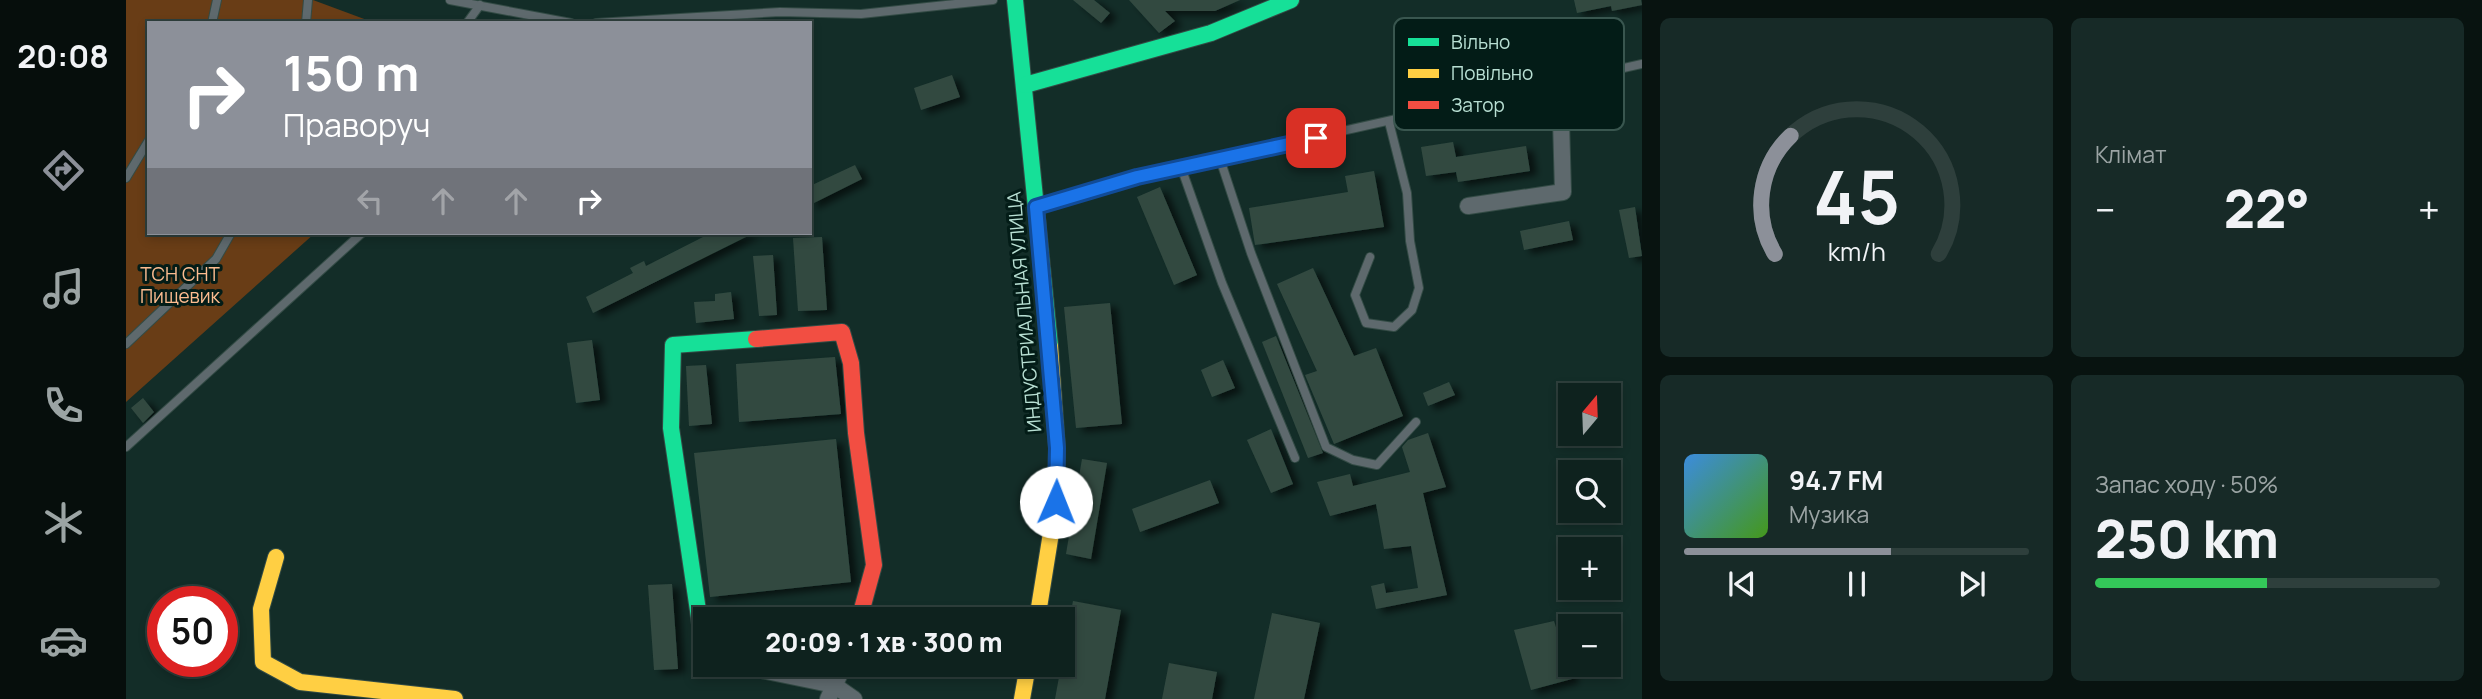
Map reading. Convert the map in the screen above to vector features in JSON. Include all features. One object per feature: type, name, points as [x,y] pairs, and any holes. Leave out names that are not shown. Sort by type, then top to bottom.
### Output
[{"type":"street","name":"ИНДУСТРИАЛЬНАЯ УЛИЦА","points":[[1015,0],[1057,448],[1056,502],[1039,607]]},
{"type":"street","points":[[1025,85],[1211,33],[1292,0]]},
{"type":"street","points":[[1468,206],[1563,192],[1561,130]]},
{"type":"street","points":[[697,607],[671,429],[673,345],[842,332],[851,363],[856,433],[874,565],[863,607]]},
{"type":"street","points":[[276,557],[262,592],[258,635],[263,662],[300,682],[455,699]]},
{"type":"street","points":[[779,677],[854,699]]},
{"type":"street","points":[[1022,699],[1026,677]]},
{"type":"lane","points":[[212,21],[217,0]]},
{"type":"lane","points":[[306,21],[307,0]]},
{"type":"lane","points":[[450,0],[561,21]]},
{"type":"lane","points":[[907,0],[908,10]]},
{"type":"lane","points":[[611,21],[780,12],[861,14],[993,0]]},
{"type":"lane","points":[[468,21],[480,5]]},
{"type":"lane","points":[[1624,69],[1642,64]]},
{"type":"lane","points":[[1036,207],[1137,177],[1394,121]]},
{"type":"lane","points":[[1370,257],[1355,295],[1366,323],[1394,327],[1412,310],[1419,288],[1410,241],[1407,193],[1389,122]]},
{"type":"lane","points":[[126,178],[147,143]]},
{"type":"lane","points":[[1220,159],[1251,253],[1326,447],[1353,460],[1377,465],[1416,422]]},
{"type":"lane","points":[[1181,167],[1222,283],[1295,458]]},
{"type":"lane","points":[[126,344],[216,259],[230,235]]},
{"type":"lane","points":[[126,447],[360,235]]},
{"type":"green space","name":"ТСН СНТ Пищевик","points":[[126,0],[313,0],[370,21],[147,21],[147,235],[313,235],[126,402]]},
{"type":"building","points":[[1073,0],[1094,0],[1110,13],[1101,23]]},
{"type":"building","points":[[1129,0],[1240,0],[1215,11],[1165,11],[1175,21],[1159,33]]},
{"type":"building","points":[[1574,0],[1641,0],[1642,5],[1612,11],[1611,6],[1577,13]]},
{"type":"building","points":[[952,75],[960,97],[921,110],[914,88]]},
{"type":"building","points":[[1453,142],[1456,157],[1526,146],[1530,171],[1458,182],[1456,172],[1426,176],[1421,147]]},
{"type":"building","points":[[855,165],[862,179],[812,204],[812,185]]},
{"type":"building","points":[[1374,171],[1384,227],[1255,245],[1249,208],[1348,192],[1345,176]]},
{"type":"building","points":[[1160,187],[1197,275],[1174,285],[1137,197]]},
{"type":"building","points":[[1635,207],[1642,256],[1629,258],[1619,210]]},
{"type":"building","points":[[1569,221],[1573,240],[1524,250],[1520,231]]},
{"type":"building","points":[[702,235],[750,235],[593,313],[586,297],[633,273],[630,268],[644,261],[646,266],[703,237]]},
{"type":"building","points":[[822,237],[827,310],[798,311],[793,238]]},
{"type":"building","points":[[773,255],[777,315],[759,316],[753,256]]},
{"type":"building","points":[[1313,268],[1354,356],[1376,348],[1403,416],[1334,444],[1305,375],[1317,371],[1277,284]]},
{"type":"building","points":[[731,292],[734,319],[696,323],[694,302],[715,301],[715,294]]},
{"type":"building","points":[[1110,303],[1122,424],[1076,428],[1064,307]]},
{"type":"building","points":[[1276,336],[1323,453],[1308,458],[1262,342]]},
{"type":"building","points":[[592,340],[600,400],[576,403],[567,343]]},
{"type":"building","points":[[835,357],[841,414],[739,422],[736,364]]},
{"type":"building","points":[[1223,360],[1235,388],[1212,397],[1201,370]]},
{"type":"building","points":[[706,365],[712,424],[689,426],[686,366]]},
{"type":"building","points":[[1449,382],[1455,395],[1428,406],[1423,393]]},
{"type":"building","points":[[143,398],[154,412],[143,423],[131,408]]},
{"type":"building","points":[[1271,429],[1293,484],[1271,493],[1247,440]]},
{"type":"building","points":[[1428,433],[1446,487],[1423,493],[1447,595],[1376,609],[1371,586],[1384,583],[1386,593],[1418,588],[1411,546],[1384,549],[1376,504],[1330,516],[1317,482],[1350,474],[1353,486],[1410,472],[1402,447],[1408,440]]},
{"type":"building","points":[[836,439],[851,582],[710,597],[694,453]]},
{"type":"building","points":[[1082,459],[1107,463],[1091,559],[1066,554]]},
{"type":"building","points":[[1210,480],[1219,503],[1140,532],[1132,509]]},
{"type":"building","points":[[672,584],[678,669],[654,670],[648,585]]},
{"type":"building","points":[[1073,601],[1121,610],[1105,699],[1055,699],[1059,677],[1075,677],[1075,607],[1072,607]]},
{"type":"building","points":[[1272,613],[1320,623],[1304,699],[1254,699]]},
{"type":"building","points":[[1554,621],[1558,634],[1558,677],[1572,679],[1531,690],[1514,630]]},
{"type":"building","points":[[1169,663],[1217,672],[1212,699],[1162,699]]},
{"type":"traffic: fast","points":[[1015,0],[1050,346]]},
{"type":"traffic: fast","points":[[1025,85],[1211,33],[1291,0]]},
{"type":"traffic: fast","points":[[697,607],[671,428],[673,345],[756,339]]},
{"type":"traffic: slow","points":[[1039,607],[1056,502],[1057,448],[1050,346]]},
{"type":"traffic: slow","points":[[276,557],[261,609],[263,662],[300,682],[455,699]]},
{"type":"traffic: slow","points":[[1022,699],[1026,677]]},
{"type":"traffic: jam","points":[[756,339],[842,332],[851,363],[856,433],[874,565],[863,607]]},
{"type":"route","points":[[1056,502],[1057,448],[1049,324],[1036,207],[1137,177],[1316,138]]}]
